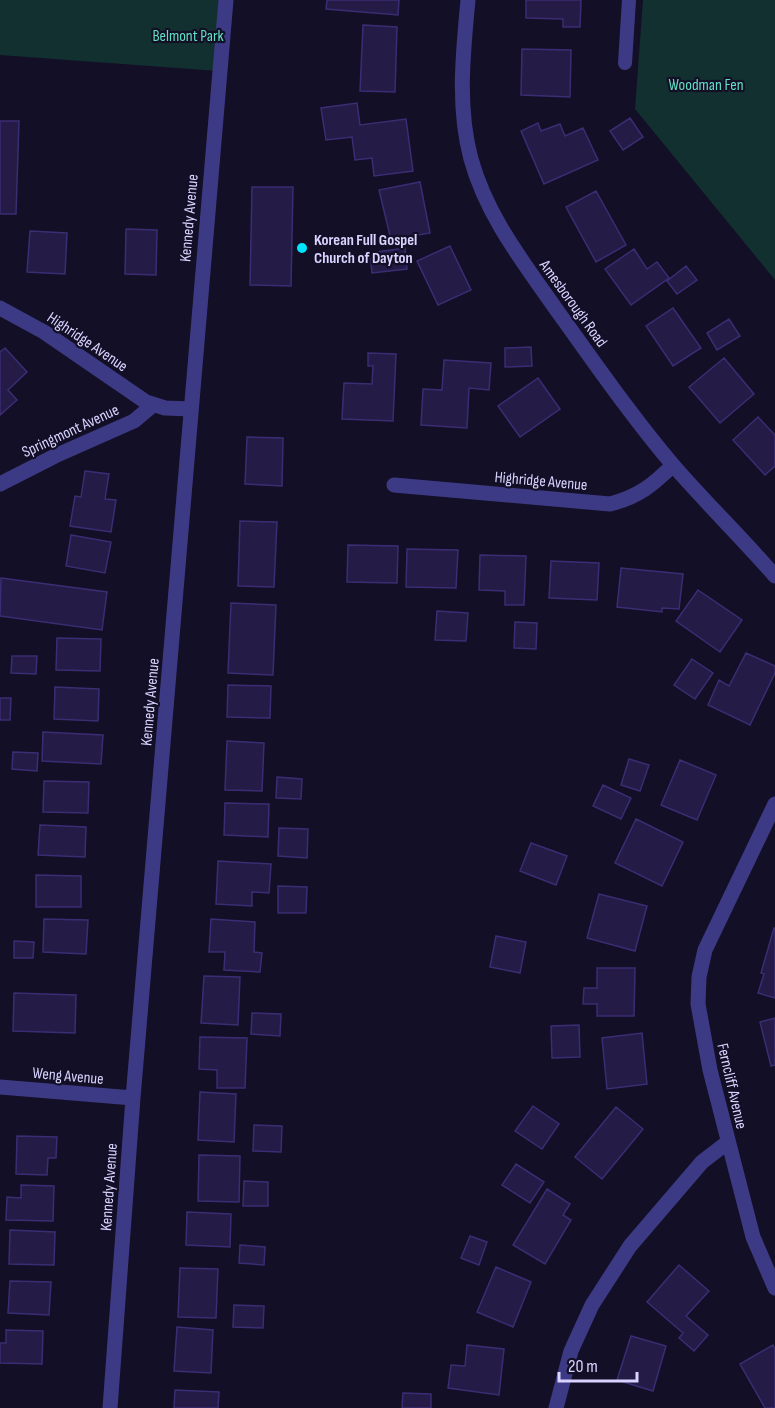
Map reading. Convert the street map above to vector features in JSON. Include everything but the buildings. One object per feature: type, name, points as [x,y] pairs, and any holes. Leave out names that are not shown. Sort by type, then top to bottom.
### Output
[{"type":"street","name":"Kennedy Avenue","points":[[110,1408],[133,1098],[226,0]]},
{"type":"street","name":"Amesborough Road","points":[[468,0],[462,69],[464,119],[471,158],[485,198],[506,240],[599,369],[673,465],[775,576]]},
{"type":"street","name":"Highridge Avenue","points":[[0,308],[44,332],[153,405],[191,409]]},
{"type":"street","name":"Springmont Avenue","points":[[0,484],[55,456],[134,421],[153,405]]},
{"type":"street","name":"Highridge Avenue","points":[[394,485],[610,504],[627,499],[652,485],[673,465]]},
{"type":"street","name":"Ferncliff Avenue","points":[[556,1408],[571,1352],[592,1305],[630,1246],[702,1162],[728,1142],[710,1070],[698,1004],[699,977],[705,950],[775,804]]},
{"type":"street","name":"Weng Avenue","points":[[0,1087],[133,1098]]},
{"type":"street","points":[[728,1142],[753,1237],[775,1288]]},
{"type":"lane","points":[[625,63],[629,0]]},
{"type":"green space","name":"Belmont Park","points":[[0,0],[226,0],[218,71],[0,55]]},
{"type":"green space","name":"Woodman Fen","points":[[643,0],[775,0],[775,280],[635,109]]},
{"type":"place","name":"Korean Full Gospel Church of Dayton","points":[[302,248]]}]
